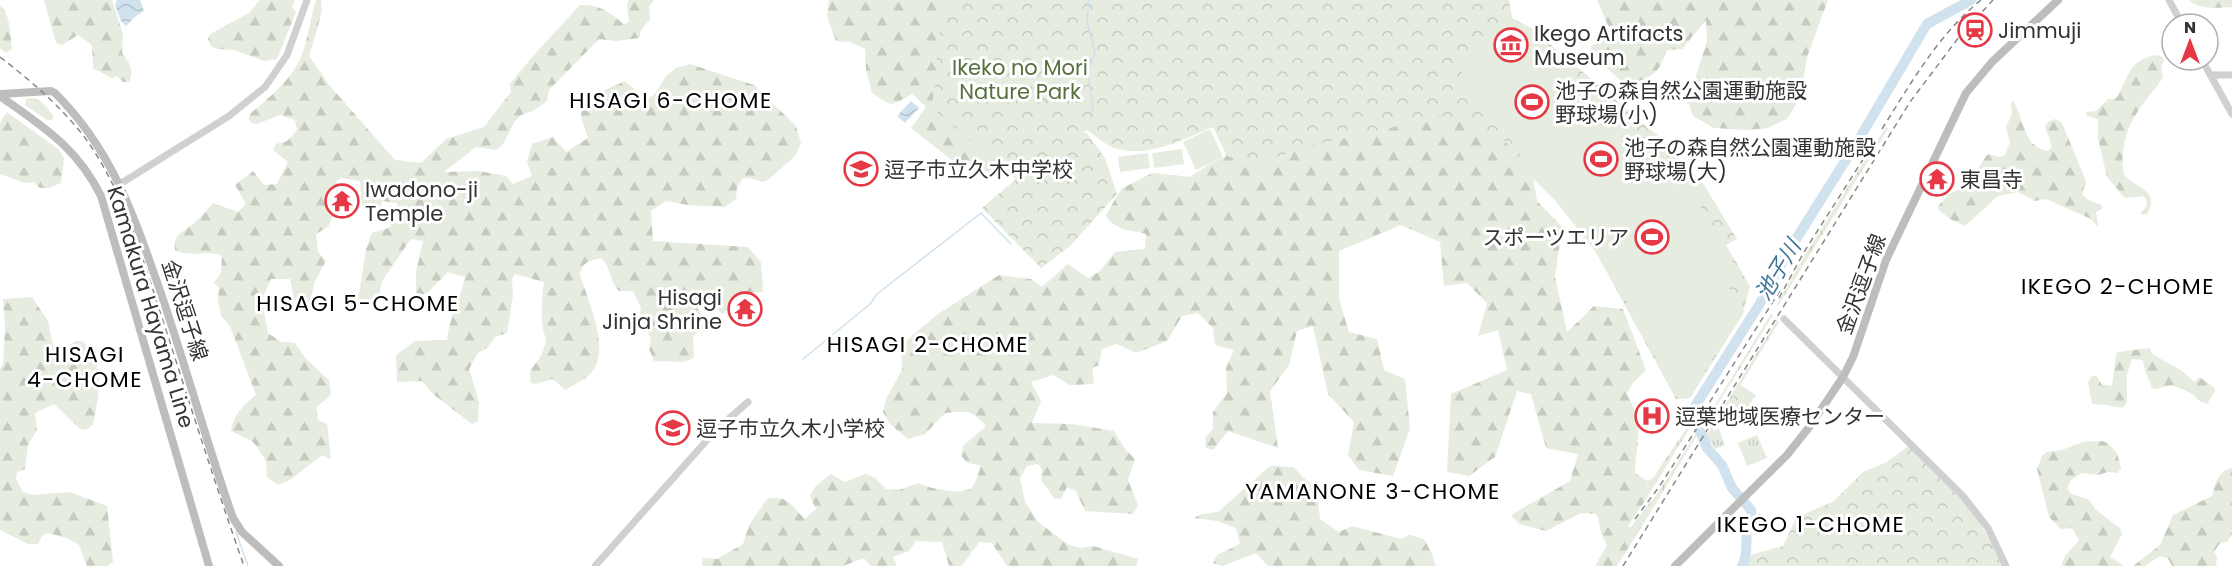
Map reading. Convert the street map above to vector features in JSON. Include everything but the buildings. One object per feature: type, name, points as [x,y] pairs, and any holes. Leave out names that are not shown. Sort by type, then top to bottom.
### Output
[{"type":"main road","name":"金沢逗子線","points":[[1675,566],[1798,443],[1843,377],[1858,345],[1886,260],[1966,93],[1992,62],[2058,0]]},
{"type":"main road","name":"金沢逗子線","points":[[0,95],[51,92],[57,95],[94,141],[120,184],[163,298],[233,518],[242,532],[279,566]]},
{"type":"main road","points":[[14,105],[28,93]]},
{"type":"main road","name":"Kamakura Hayama Line","points":[[0,95],[48,129],[69,148],[87,171],[101,196],[209,566]]},
{"type":"street","points":[[120,184],[229,116],[265,87],[287,55],[307,0]]},
{"type":"street","points":[[2209,72],[2232,114]]},
{"type":"street","points":[[2211,75],[2232,75]]},
{"type":"street","points":[[1784,319],[1963,496],[1988,528],[2006,566]]},
{"type":"street","points":[[595,566],[716,430],[748,402]]},
{"type":"green space","points":[[44,0],[112,0],[123,34],[122,53],[131,70],[129,82],[123,82],[117,76],[111,78],[93,68],[92,45],[78,35],[62,45],[56,43]]},
{"type":"green space","points":[[260,0],[295,0],[292,6],[296,12],[277,59],[264,61],[234,50],[217,49],[211,46],[208,39],[210,34],[249,13]]},
{"type":"green space","points":[[316,0],[321,0],[322,10],[309,56],[330,86],[395,160],[421,163],[446,139],[484,127],[511,92],[510,84],[580,5],[604,10],[624,24],[629,22],[627,4],[629,0],[654,0],[649,6],[650,19],[641,30],[639,38],[616,41],[599,39],[549,90],[547,101],[533,111],[521,115],[515,121],[503,144],[496,150],[476,147],[444,172],[479,171],[506,176],[513,184],[532,176],[527,161],[532,144],[553,137],[566,152],[588,138],[581,114],[585,103],[597,94],[625,81],[634,89],[639,104],[654,95],[666,76],[676,68],[690,64],[754,85],[796,126],[801,143],[795,156],[768,180],[763,182],[751,178],[742,179],[737,187],[736,199],[725,207],[666,201],[651,211],[653,241],[748,247],[761,262],[763,292],[747,293],[722,314],[704,297],[696,305],[707,326],[693,336],[694,358],[684,362],[654,361],[649,349],[651,338],[640,315],[641,308],[633,291],[619,291],[601,258],[590,261],[582,267],[580,275],[593,312],[599,341],[599,354],[596,365],[589,375],[565,390],[553,379],[536,384],[531,383],[531,370],[542,354],[546,339],[542,318],[544,282],[515,274],[512,279],[513,295],[507,333],[495,337],[487,348],[478,353],[469,369],[479,402],[478,421],[472,424],[433,394],[422,381],[397,382],[396,355],[415,341],[447,340],[465,277],[448,272],[427,293],[421,295],[416,293],[416,272],[423,241],[411,239],[382,281],[377,304],[357,307],[366,249],[372,233],[391,227],[390,214],[398,213],[397,203],[382,201],[380,208],[362,206],[360,181],[341,178],[337,181],[333,216],[328,227],[316,234],[318,252],[326,261],[315,281],[309,304],[295,303],[290,279],[271,279],[262,300],[268,333],[281,342],[295,343],[306,359],[329,380],[331,393],[316,407],[318,420],[327,424],[331,459],[322,455],[290,480],[278,485],[267,477],[266,461],[253,442],[231,431],[243,406],[256,395],[230,326],[221,316],[219,288],[214,283],[221,272],[222,256],[211,253],[181,253],[175,250],[175,241],[179,234],[196,222],[213,203],[238,212],[246,204],[235,185],[253,171],[264,185],[277,184],[288,162],[273,150],[276,144],[287,141],[297,130],[295,120],[280,115],[257,124],[251,123],[249,118],[250,114],[280,87],[296,67],[306,43]]},
{"type":"green space","points":[[829,0],[973,0],[1010,172],[976,172],[962,168],[911,128],[926,107],[912,94],[892,104],[872,93],[866,69],[865,49],[850,42],[836,41],[827,16]]},
{"type":"green space","name":"Ikeko no Mori Nature Park","points":[[943,0],[1509,0],[1512,18],[1531,28],[1657,135],[1704,185],[1737,239],[1726,245],[1750,286],[1743,314],[1690,398],[1676,399],[1581,225],[1531,177],[1502,137],[1466,119],[1434,114],[1381,131],[1304,147],[1256,165],[1227,156],[1213,127],[1178,142],[1139,151],[1114,148],[1086,130],[1083,133],[1086,132],[1105,158],[1117,194],[1070,246],[1041,268],[982,208],[1016,179],[932,108]]},
{"type":"green space","points":[[1597,0],[1828,0],[1807,57],[1801,96],[1787,119],[1768,128],[1747,130],[1714,128],[1693,116],[1688,101],[1707,41],[1706,20],[1682,49],[1667,50],[1652,75],[1640,81],[1624,84],[1591,53],[1591,46],[1612,35]]},
{"type":"green space","points":[[2189,0],[2232,0],[2232,7],[2204,7]]},
{"type":"green space","points":[[0,5],[6,14],[10,32],[12,49],[6,53],[0,48]]},
{"type":"green space","name":"スポーツエリア","points":[[1483,36],[1517,57],[1527,47],[1661,159],[1698,202],[1744,280],[1729,288],[1742,313],[1689,396],[1677,398],[1612,272],[1534,174],[1494,116],[1456,82]]},
{"type":"green space","points":[[2160,56],[2160,72],[2163,77],[2136,114],[2127,133],[2123,153],[2124,175],[2146,191],[2151,200],[2147,214],[2142,215],[2140,213],[2146,207],[2147,202],[2144,196],[2125,198],[2107,177],[2098,138],[2098,119],[2086,115],[2086,112],[2096,111],[2108,99],[2115,99],[2136,63],[2149,57]]},
{"type":"green space","points":[[1115,78],[1495,120],[1533,176],[1537,201],[1562,227],[1555,277],[1567,332],[1594,306],[1623,309],[1646,370],[1633,383],[1627,394],[1633,406],[1639,433],[1635,473],[1647,481],[1648,496],[1628,526],[1631,527],[1640,515],[1647,518],[1617,566],[1595,566],[1607,545],[1596,514],[1581,513],[1546,531],[1519,524],[1511,515],[1570,481],[1578,454],[1546,448],[1531,394],[1517,391],[1495,457],[1469,476],[1447,472],[1451,394],[1507,370],[1498,330],[1478,336],[1487,303],[1467,283],[1444,286],[1440,242],[1401,225],[1339,251],[1339,299],[1349,332],[1377,339],[1384,370],[1405,379],[1410,429],[1393,476],[1359,470],[1348,455],[1354,422],[1328,394],[1313,326],[1297,331],[1289,365],[1270,391],[1278,448],[1228,431],[1213,450],[1206,448],[1205,438],[1213,429],[1213,412],[1227,393],[1226,368],[1234,350],[1215,345],[1213,328],[1198,313],[1182,316],[1167,341],[1136,353],[1117,344],[1102,349],[1099,365],[1092,368],[1094,384],[1070,385],[1053,375],[1031,382],[1041,401],[1032,423],[1072,424],[1114,431],[1125,449],[1135,459],[1128,480],[1138,505],[1133,514],[1085,511],[1076,491],[1067,487],[1061,499],[1054,498],[1041,480],[1042,470],[1038,464],[1027,466],[1020,478],[1025,502],[1038,522],[1069,545],[1081,548],[1093,546],[1138,559],[1136,566],[1007,566],[992,543],[979,542],[962,566],[949,566],[942,542],[916,541],[909,551],[893,557],[897,566],[870,566],[864,558],[843,566],[702,566],[703,558],[717,559],[743,544],[749,525],[767,499],[785,500],[805,519],[816,509],[810,496],[815,487],[831,474],[845,482],[866,474],[875,478],[886,489],[899,490],[918,483],[952,491],[966,490],[973,486],[981,466],[966,462],[961,455],[963,446],[986,426],[976,417],[968,412],[945,413],[925,434],[908,439],[890,424],[883,412],[886,399],[902,370],[901,345],[938,314],[999,275],[1031,279],[1042,287],[1068,264],[1088,278],[1100,271],[1115,252],[1145,249],[1146,234],[1118,227],[1106,215],[1121,189],[1152,173],[1190,177],[1232,153],[1231,120]]},
{"type":"green space","points":[[26,99],[37,100],[49,110],[53,116],[52,120],[47,120],[25,105]]},
{"type":"green space","points":[[2013,101],[2025,131],[2040,149],[2048,151],[2052,147],[2045,126],[2049,121],[2056,119],[2062,123],[2086,181],[2082,194],[2103,208],[2096,212],[2097,227],[2091,219],[2046,199],[2035,201],[2018,192],[1998,196],[1965,226],[1950,219],[1938,209],[1949,194],[1967,186],[1986,156],[1989,154],[2004,156],[2010,143],[2006,127],[2012,114],[2011,103]]},
{"type":"green space","points":[[7,112],[58,149],[64,158],[61,183],[49,188],[40,188],[33,182],[25,183],[0,174],[0,123]]},
{"type":"green space","points":[[1886,127],[1888,129],[1778,306],[1777,304],[1806,253]]},
{"type":"green space","points":[[1210,129],[1223,157],[1196,170],[1183,142]]},
{"type":"green space","points":[[1182,149],[1184,164],[1154,168],[1152,153]]},
{"type":"green space","points":[[1148,153],[1150,168],[1120,172],[1118,157]]},
{"type":"green space","points":[[32,297],[48,321],[53,345],[66,349],[75,341],[82,341],[90,349],[95,359],[99,380],[93,424],[89,428],[83,430],[79,428],[54,404],[35,413],[37,430],[28,445],[25,469],[17,472],[16,479],[23,492],[33,495],[70,492],[107,506],[113,562],[107,566],[87,566],[79,545],[67,538],[47,533],[42,536],[38,544],[28,544],[0,530],[0,369],[3,365],[5,325],[3,299]]},
{"type":"green space","points":[[1771,314],[1773,315],[1703,428],[1702,426]]},
{"type":"green space","points":[[1777,320],[1779,322],[1713,430],[1719,429],[1725,445],[1715,449],[1706,436]]},
{"type":"green space","points":[[2150,348],[2152,354],[2182,371],[2194,382],[2199,377],[2215,388],[2207,404],[2172,385],[2152,388],[2143,360],[2132,359],[2127,374],[2127,403],[2122,408],[2092,404],[2088,382],[2092,376],[2097,376],[2102,385],[2112,386],[2118,352]]},
{"type":"green space","points":[[1740,385],[1756,395],[1748,407],[1722,415]]},
{"type":"green space","points":[[1692,420],[1693,423],[1648,496],[1647,481],[1653,478]]},
{"type":"green space","points":[[1697,432],[1698,434],[1647,518],[1640,515],[1657,494]]},
{"type":"green space","points":[[1757,435],[1767,458],[1747,466],[1738,443]]},
{"type":"green space","points":[[2103,441],[2116,452],[2121,469],[2117,473],[2108,472],[2098,475],[2081,473],[2070,481],[2067,489],[2072,494],[2089,500],[2096,510],[2120,528],[2122,534],[2110,557],[2124,566],[2061,566],[2065,556],[2079,540],[2072,528],[2061,529],[2049,517],[2037,469],[2042,456],[2047,452],[2062,450],[2083,442]]},
{"type":"green space","points":[[1910,445],[1963,496],[2006,566],[1740,566],[1747,556],[1783,546],[1796,518],[1834,501],[1863,472],[1887,462]]},
{"type":"green space","points":[[1270,466],[1293,467],[1317,491],[1320,519],[1339,532],[1352,526],[1401,539],[1410,535],[1424,539],[1436,566],[1268,566],[1256,553],[1222,566],[1213,563],[1217,555],[1240,544],[1236,528],[1218,521],[1194,518],[1201,514],[1218,512]]},
{"type":"green space","points":[[2232,468],[2232,534],[2227,542],[2220,543],[2214,552],[2217,556],[2216,566],[2172,566],[2168,558],[2160,556],[2145,566],[2133,566],[2160,545],[2173,515],[2212,496],[2220,475]]},
{"type":"water","points":[[117,0],[140,0],[144,11],[126,26],[121,21],[115,5]]},
{"type":"water","points":[[911,101],[919,108],[905,123],[897,116]]},
{"type":"waterway","points":[[1089,0],[1087,21],[1095,53],[1088,71],[1093,111]]},
{"type":"waterway","name":"池子川","points":[[1742,566],[1751,510],[1732,488],[1722,465],[1707,448],[1692,411],[1759,305],[1788,252],[1859,139],[1927,24],[1971,0]]},
{"type":"waterway","points":[[803,359],[870,304],[877,294],[981,213],[1011,244]]},
{"type":"waterway","points":[[236,532],[248,566]]},
{"type":"railway","points":[[1882,129],[1938,44],[1951,28],[1981,0]]},
{"type":"railway","points":[[1623,566],[1910,102],[1959,37],[1993,0]]},
{"type":"railway","points":[[0,57],[44,93],[74,124],[98,157],[122,203],[244,566]]},
{"type":"railway","points":[[1779,298],[1804,252],[1871,147]]},
{"type":"railway","points":[[1704,411],[1781,289]]},
{"type":"railway","points":[[1635,519],[1659,487],[1712,405]]},
{"type":"place","name":"Jimmuji","points":[[1975,30]]},
{"type":"place","name":"Ikego Artifacts Museum","points":[[1511,45]]},
{"type":"place","name":"池子の森自然公園運動施設 野球場(小)","points":[[1532,102]]},
{"type":"place","name":"池子の森自然公園運動施設 野球場(大)","points":[[1601,159]]},
{"type":"place","name":"逗子市立久木中学校","points":[[861,169]]},
{"type":"place","name":"東昌寺","points":[[1937,179]]},
{"type":"place","name":"Iwadono-ji Temple","points":[[342,201]]},
{"type":"place","name":"スポーツエリア","points":[[1652,237]]},
{"type":"place","name":"Hisagi Jinja Shrine","points":[[745,309]]},
{"type":"place","name":"逗葉地域医療センター","points":[[1652,416]]},
{"type":"place","name":"逗子市立久木小学校","points":[[673,428]]},
{"type":"district","name":"HISAGI 6-CHOME","points":[[671,100]]},
{"type":"district","name":"IKEGO 2-CHOME","points":[[2118,286]]},
{"type":"district","name":"HISAGI 5-CHOME","points":[[358,303]]},
{"type":"district","name":"HISAGI 2-CHOME","points":[[928,344]]},
{"type":"district","name":"HISAGI 4-CHOME","points":[[85,366]]},
{"type":"district","name":"YAMANONE 3-CHOME","points":[[1373,491]]},
{"type":"district","name":"IKEGO 1-CHOME","points":[[1811,524]]}]
